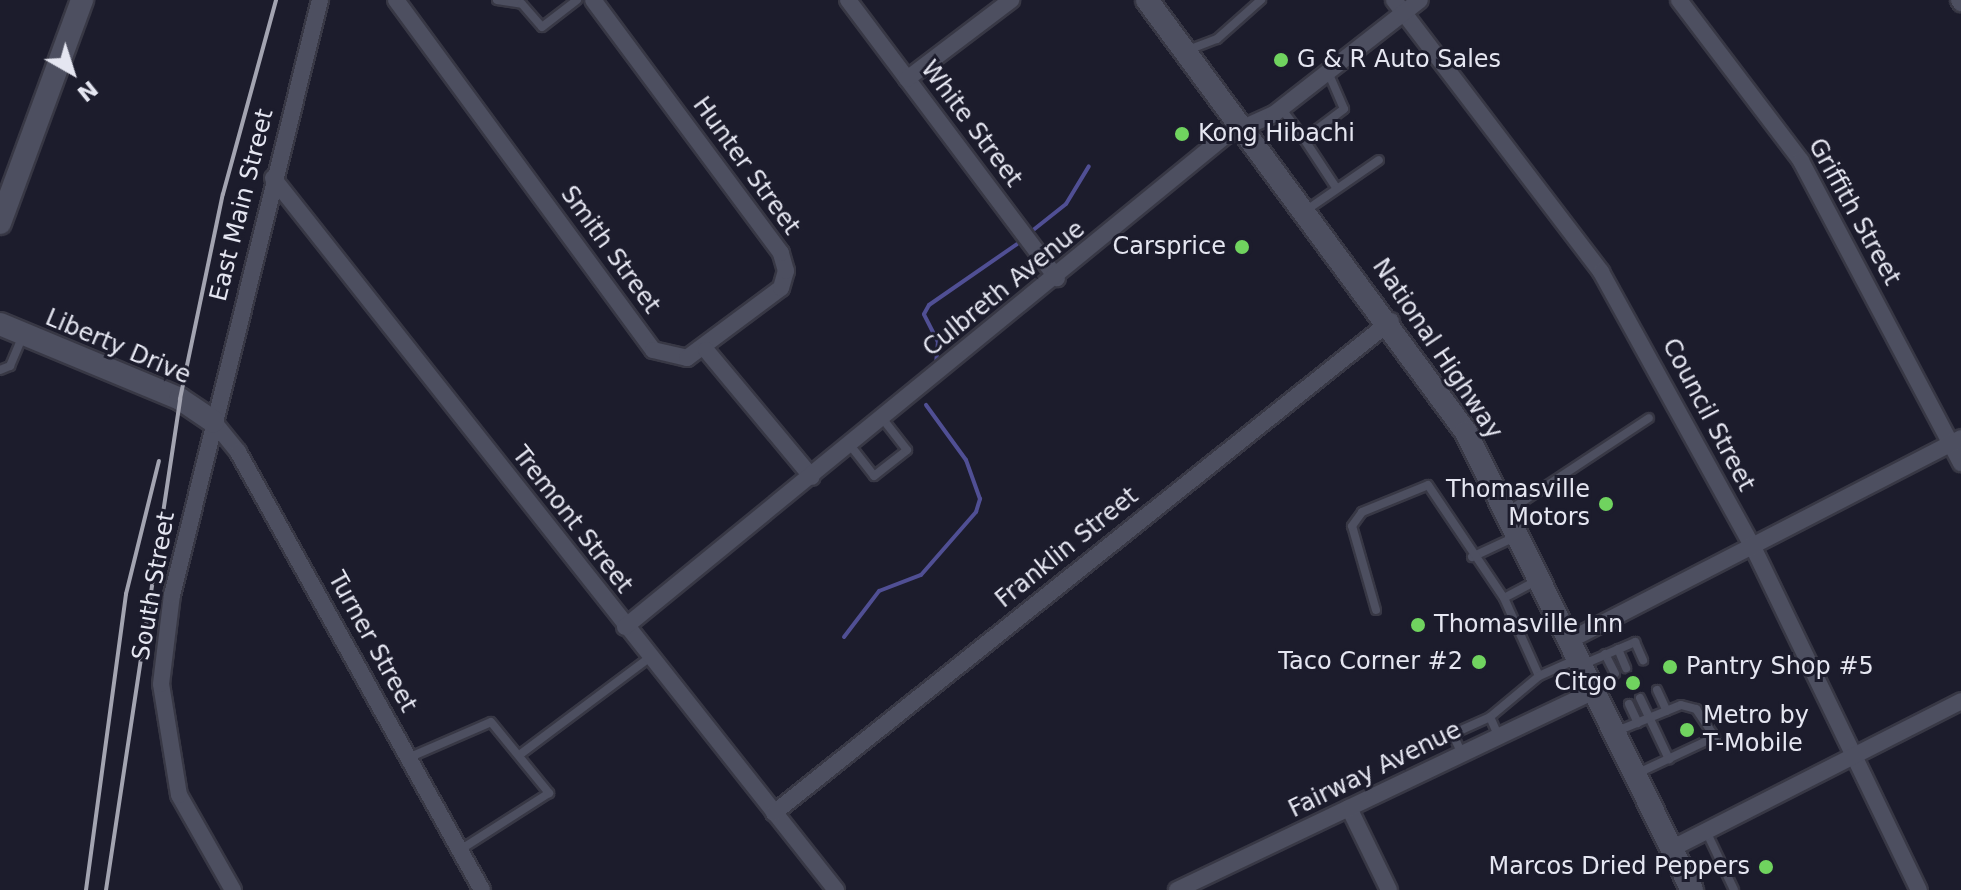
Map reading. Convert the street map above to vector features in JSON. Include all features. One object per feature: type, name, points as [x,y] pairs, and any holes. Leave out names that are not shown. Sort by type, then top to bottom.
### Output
[{"type":"main road","points":[[2,210],[82,0]]},
{"type":"main road","name":"National Highway","points":[[1147,0],[1246,126],[1391,321],[1466,432],[1692,890]]},
{"type":"main road","name":"Liberty Drive","points":[[0,324],[180,399],[213,421]]},
{"type":"street","name":"East Main Street","points":[[213,421],[320,0]]},
{"type":"street","name":"Smith Street","points":[[396,0],[653,350],[687,358],[706,350]]},
{"type":"street","name":"Hunter Street","points":[[593,0],[781,253],[781,288],[706,350]]},
{"type":"street","name":"White Street","points":[[848,0],[1057,278]]},
{"type":"street","points":[[907,79],[1011,0]]},
{"type":"street","name":"Culbreth Avenue","points":[[625,627],[1057,278],[1225,136],[1281,108],[1328,72],[1398,6],[1420,0]]},
{"type":"street","name":"Griffith Street","points":[[1679,0],[1801,161],[1956,440],[1961,463]]},
{"type":"street","name":"Council Street","points":[[1398,6],[1601,272],[1753,547],[1919,890]]},
{"type":"street","name":"Tremont Street","points":[[273,178],[649,658],[836,890]]},
{"type":"street","name":"Franklin Street","points":[[774,813],[1391,321]]},
{"type":"street","points":[[706,350],[812,477]]},
{"type":"street","name":"Turner Street","points":[[213,421],[238,452],[482,890]]},
{"type":"street","name":"South Street","points":[[213,421],[172,595],[161,684],[179,795],[233,890]]},
{"type":"street","points":[[1577,654],[1753,547],[1956,440]]},
{"type":"street","name":"Fairway Avenue","points":[[1177,890],[1593,692]]},
{"type":"street","points":[[1673,848],[1961,701]]},
{"type":"street","points":[[1349,808],[1389,890]]},
{"type":"lane","points":[[497,0],[522,4],[542,27],[577,0]]},
{"type":"lane","points":[[1187,51],[1217,39],[1261,0]]},
{"type":"lane","points":[[1304,139],[1344,109],[1328,72]]},
{"type":"lane","points":[[1281,108],[1335,186],[1343,189],[1379,160]]},
{"type":"lane","points":[[1308,209],[1335,186]]},
{"type":"lane","points":[[0,370],[10,366],[23,334]]},
{"type":"lane","points":[[1506,512],[1649,418]]},
{"type":"lane","points":[[850,445],[874,476],[907,450],[883,419]]},
{"type":"lane","points":[[1376,610],[1352,542],[1362,512],[1428,485],[1472,557],[1504,598],[1539,676]]},
{"type":"lane","points":[[1472,557],[1518,535]]},
{"type":"lane","points":[[1504,598],[1539,579]]},
{"type":"lane","points":[[1462,755],[1454,737],[1490,717],[1539,676],[1577,654],[1605,654],[1635,642],[1643,660]]},
{"type":"lane","points":[[1618,649],[1626,668]]},
{"type":"lane","points":[[1605,654],[1615,674]]},
{"type":"lane","points":[[522,753],[649,658]]},
{"type":"lane","points":[[1657,690],[1667,711]]},
{"type":"lane","points":[[1640,698],[1669,759]]},
{"type":"lane","points":[[1629,704],[1638,723]]},
{"type":"lane","points":[[1614,733],[1667,711],[1696,709],[1715,737],[1635,774]]},
{"type":"lane","points":[[1490,717],[1499,737]]},
{"type":"lane","points":[[408,758],[491,722],[522,753],[549,793],[460,850]]},
{"type":"lane","points":[[1706,831],[1734,890]]},
{"type":"waterway","points":[[1032,231],[1066,204],[1089,166]]},
{"type":"waterway","points":[[936,364],[938,342],[924,314],[929,305],[1017,244]]},
{"type":"waterway","points":[[844,637],[879,591],[921,575],[976,512],[980,499],[966,460],[926,405]]},
{"type":"railway","points":[[106,890],[180,399],[223,194],[276,0]]},
{"type":"railway","points":[[86,890],[126,594],[159,461]]},
{"type":"place","name":"G & R Auto Sales","points":[[1281,60]]},
{"type":"place","name":"Kong Hibachi","points":[[1182,134]]},
{"type":"place","name":"Carsprice","points":[[1242,247]]},
{"type":"place","name":"Thomasville Motors","points":[[1606,504]]},
{"type":"place","name":"Thomasville Inn","points":[[1418,625]]},
{"type":"place","name":"Taco Corner #2","points":[[1479,662]]},
{"type":"place","name":"Pantry Shop #5","points":[[1670,667]]},
{"type":"place","name":"Citgo","points":[[1633,683]]},
{"type":"place","name":"Metro by T-Mobile","points":[[1687,730]]},
{"type":"place","name":"Marcos Dried Peppers","points":[[1766,867]]}]
